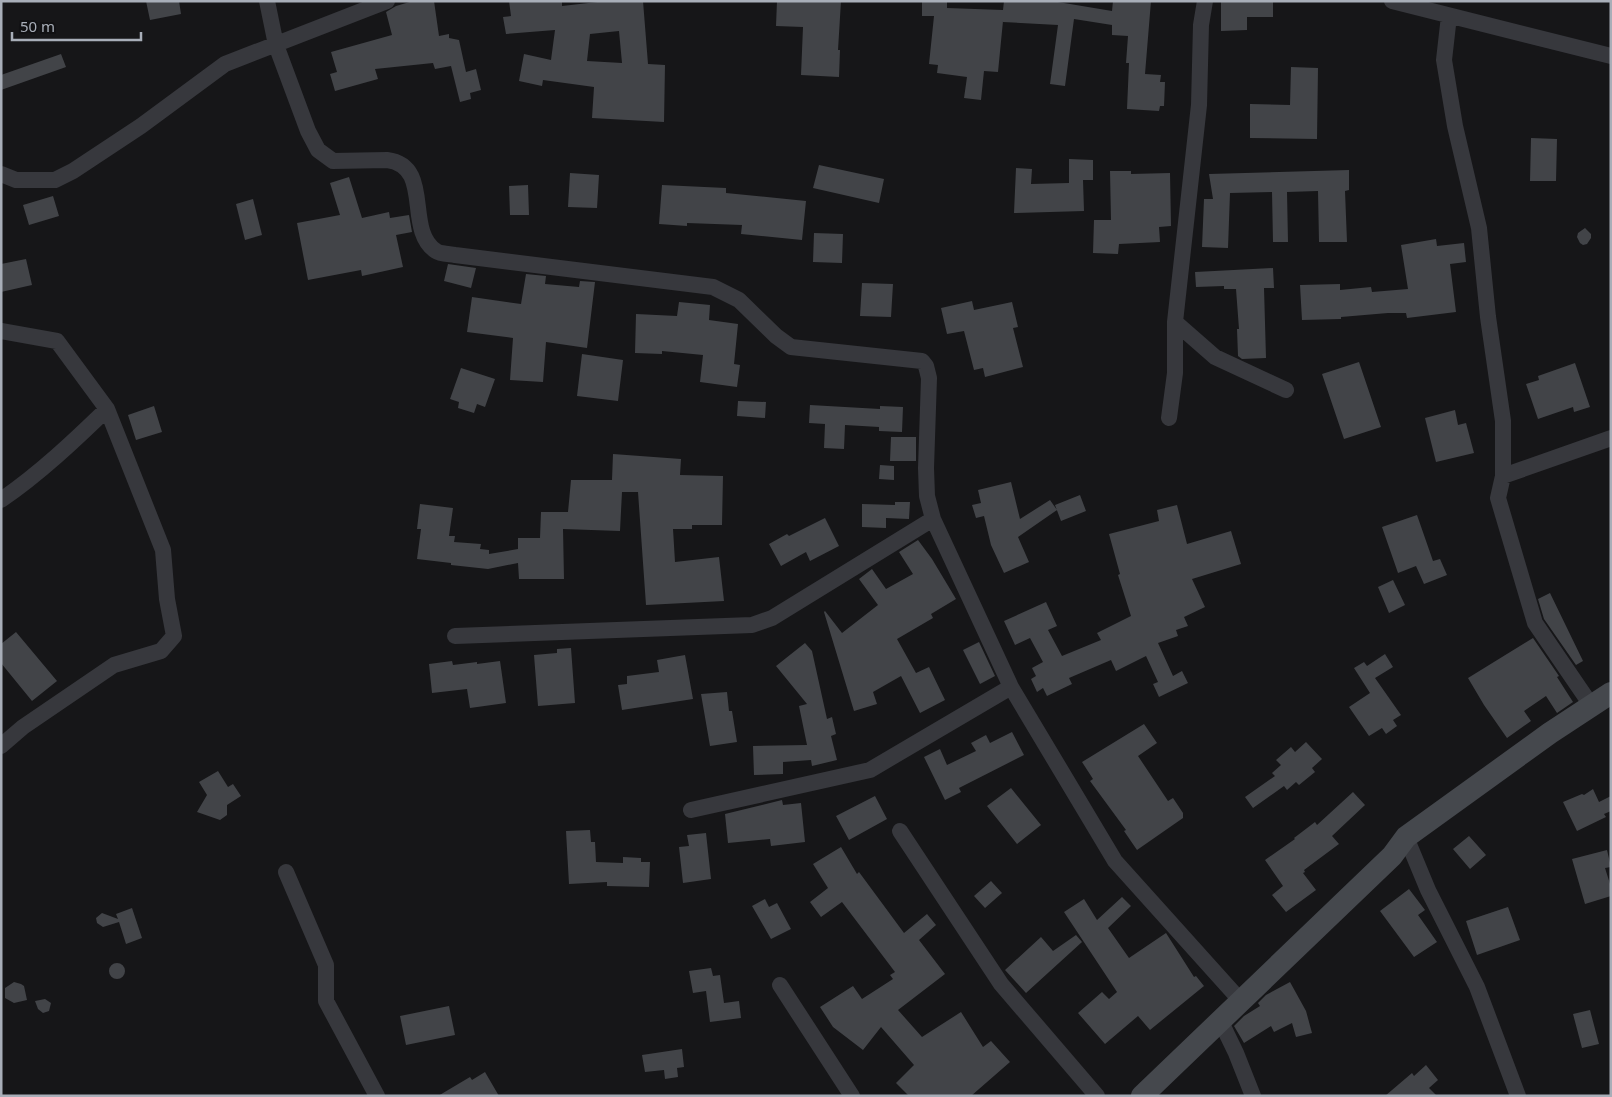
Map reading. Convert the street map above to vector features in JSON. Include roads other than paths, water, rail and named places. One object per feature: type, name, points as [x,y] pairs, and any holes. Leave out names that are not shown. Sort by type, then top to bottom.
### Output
[{"type":"street","points":[[267,1],[276,45],[308,131],[318,150],[333,161],[386,160],[395,161],[404,166],[411,174],[424,238],[436,251],[455,255],[695,283],[713,287],[739,300],[776,336],[791,347],[922,361],[926,366],[929,378],[926,477],[927,496],[933,519],[1012,686],[1116,861],[1240,1000]]},
{"type":"street","points":[[1,174],[16,180],[55,180],[73,171],[141,126],[225,64],[387,1]]},
{"type":"street","points":[[1169,418],[1176,373],[1176,322],[1200,105],[1201,25],[1205,1]]},
{"type":"street","points":[[1392,1],[1611,56]]},
{"type":"street","points":[[1449,16],[1444,60],[1454,126],[1479,228],[1488,318],[1503,422],[1503,476],[1498,498],[1535,623],[1591,706]]},
{"type":"street","points":[[1176,322],[1215,357],[1286,390]]},
{"type":"street","points":[[1,331],[57,341],[107,409],[163,550],[166,599],[174,636],[162,650],[114,665],[23,727],[1,746]]},
{"type":"street","points":[[1,500],[17,489],[80,435],[107,409]]},
{"type":"street","points":[[1503,476],[1611,438]]},
{"type":"street","points":[[455,636],[752,625],[772,618],[933,519]]},
{"type":"street","points":[[691,810],[870,770],[1012,686]]},
{"type":"street","points":[[1142,1096],[1392,856],[1406,837],[1550,733],[1611,693]]},
{"type":"street","points":[[900,831],[1001,984],[1097,1096]]},
{"type":"street","points":[[1406,837],[1428,890],[1477,987],[1518,1096]]},
{"type":"street","points":[[286,872],[326,965],[326,1001],[377,1096]]},
{"type":"street","points":[[780,985],[852,1096]]},
{"type":"street","points":[[1220,1020],[1236,1053],[1253,1096]]}]
